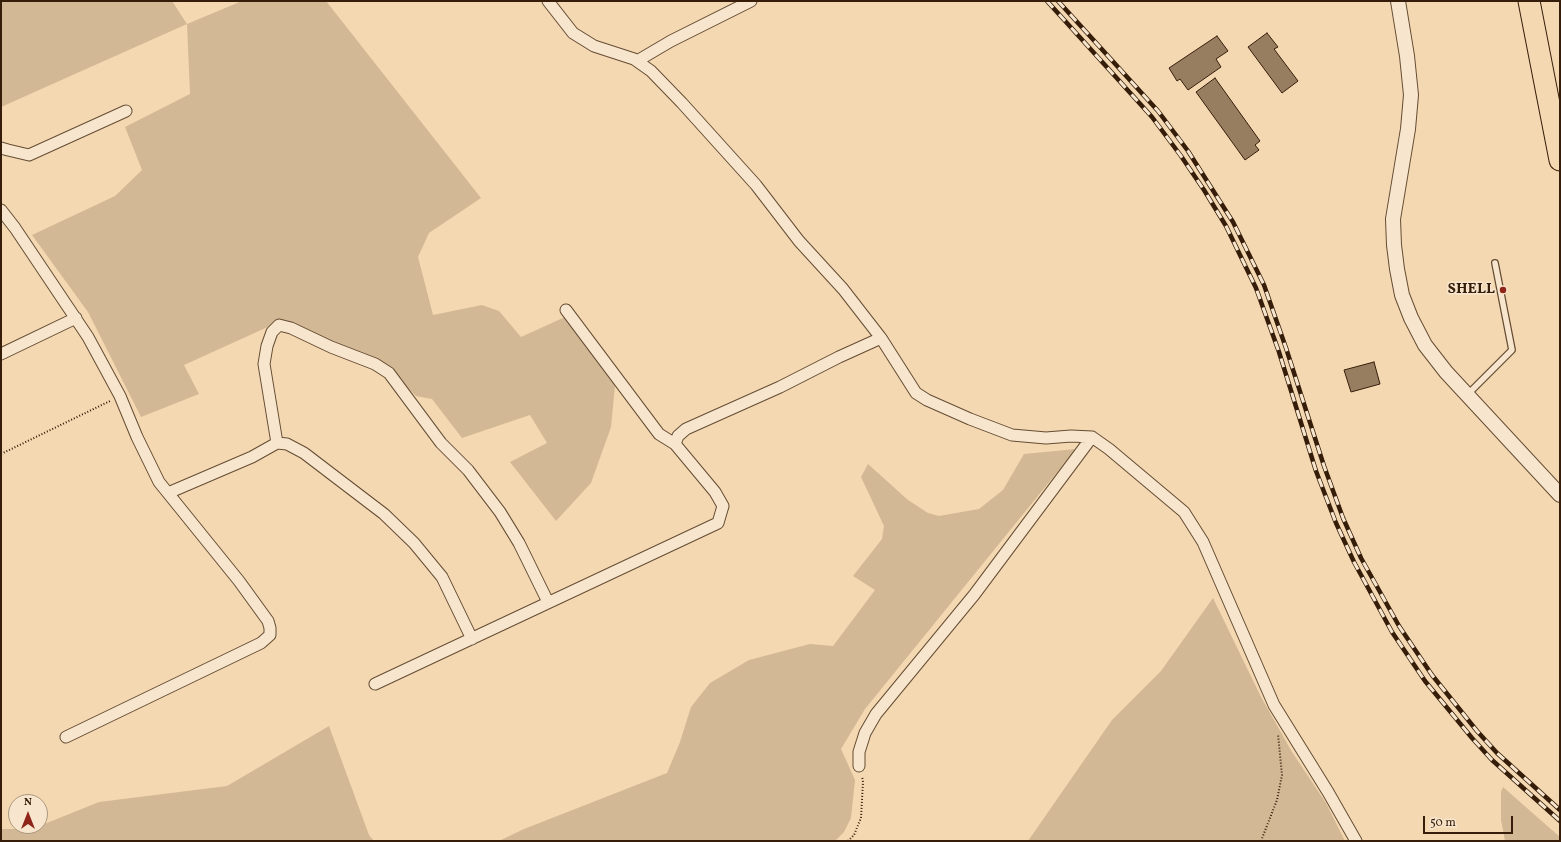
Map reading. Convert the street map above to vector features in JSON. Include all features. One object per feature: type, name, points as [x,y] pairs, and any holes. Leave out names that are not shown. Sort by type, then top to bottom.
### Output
[{"type":"highway","points":[[1529,1],[1560,160]]},
{"type":"street","points":[[548,1],[573,33],[594,46],[637,61],[651,71],[682,104],[756,185],[799,241],[843,289],[881,338],[916,393],[927,400],[970,420],[1012,434],[1046,438],[1072,436],[1092,437],[1109,449],[1184,512],[1203,542],[1274,705],[1328,792],[1356,841]]},
{"type":"street","points":[[637,61],[671,41],[752,1]]},
{"type":"street","points":[[1398,1],[1407,56],[1411,95],[1408,129],[1393,219],[1394,245],[1402,294],[1411,318],[1425,345],[1446,372],[1560,495]]},
{"type":"street","points":[[1,148],[29,155],[126,111]]},
{"type":"street","points":[[1,210],[15,228],[96,350],[120,396],[137,437],[159,482],[234,575],[268,621],[270,635],[261,643],[66,737]]},
{"type":"street","points":[[375,684],[718,523],[723,506],[715,492],[675,444],[659,434],[566,310]]},
{"type":"street","points":[[1,354],[76,318]]},
{"type":"street","points":[[277,443],[264,364],[267,346],[272,332],[279,325],[291,328],[331,347],[376,364],[389,373],[441,443],[468,470],[500,512],[519,543],[548,602]]},
{"type":"street","points":[[675,444],[678,436],[686,429],[780,387],[838,357],[881,338]]},
{"type":"street","points":[[860,766],[859,752],[865,734],[876,714],[974,595],[1092,437]]},
{"type":"street","points":[[168,493],[252,457],[277,443],[287,444],[304,453],[384,514],[414,543],[442,577],[472,639]]},
{"type":"lane","points":[[1467,396],[1512,350],[1495,263]]},
{"type":"path","points":[[1,454],[120,396]]},
{"type":"path","points":[[1261,841],[1277,800],[1282,775],[1274,705]]},
{"type":"path","points":[[848,841],[854,834],[861,818],[863,782],[860,766]]},
{"type":"shaded area","points":[[1,1],[172,1],[187,24],[1,107]]},
{"type":"shaded area","points":[[242,1],[326,1],[481,198],[429,233],[418,257],[433,315],[482,305],[499,311],[521,337],[565,317],[615,386],[611,427],[591,483],[556,521],[510,462],[547,443],[530,415],[462,438],[432,399],[416,396],[381,362],[298,326],[281,321],[184,365],[199,394],[141,417],[88,312],[32,235],[115,196],[142,170],[125,127],[190,94],[187,24]]},
{"type":"shaded area","points":[[1076,449],[865,709],[841,749],[855,780],[851,818],[844,832],[835,841],[499,841],[524,829],[667,773],[680,742],[691,707],[710,683],[749,660],[810,644],[833,646],[875,590],[853,576],[882,539],[884,526],[861,477],[868,464],[908,500],[928,513],[939,516],[979,509],[1003,490],[1024,454]]},
{"type":"shaded area","points":[[1213,598],[1261,697],[1292,752],[1326,803],[1345,841],[1028,841],[1112,720],[1161,671]]},
{"type":"shaded area","points":[[329,726],[369,835],[374,841],[1,841],[1,829],[8,829],[8,834],[48,834],[48,823],[99,802],[227,786]]},
{"type":"shaded area","points":[[1503,787],[1560,837],[1560,841],[1505,841],[1501,820],[1501,792]]},
{"type":"building","points":[[1267,33],[1278,47],[1274,49],[1298,81],[1282,93],[1248,47]]},
{"type":"building","points":[[1217,36],[1228,51],[1216,59],[1221,67],[1188,90],[1180,79],[1177,81],[1169,68]]},
{"type":"building","points":[[1215,78],[1260,141],[1255,145],[1259,150],[1245,160],[1196,92]]},
{"type":"building","points":[[1374,362],[1380,384],[1351,392],[1344,370]]},
{"type":"railway","points":[[1047,1],[1152,117],[1181,156],[1226,226],[1256,288],[1279,352],[1316,471],[1336,523],[1354,562],[1392,632],[1425,681],[1472,738],[1492,760],[1560,821]]},
{"type":"railway","points":[[1058,1],[1158,111],[1188,151],[1233,222],[1264,285],[1324,466],[1343,518],[1361,558],[1399,626],[1432,675],[1477,731],[1497,753],[1560,810]]},
{"type":"place","name":"SHELL","points":[[1503,290]]}]
